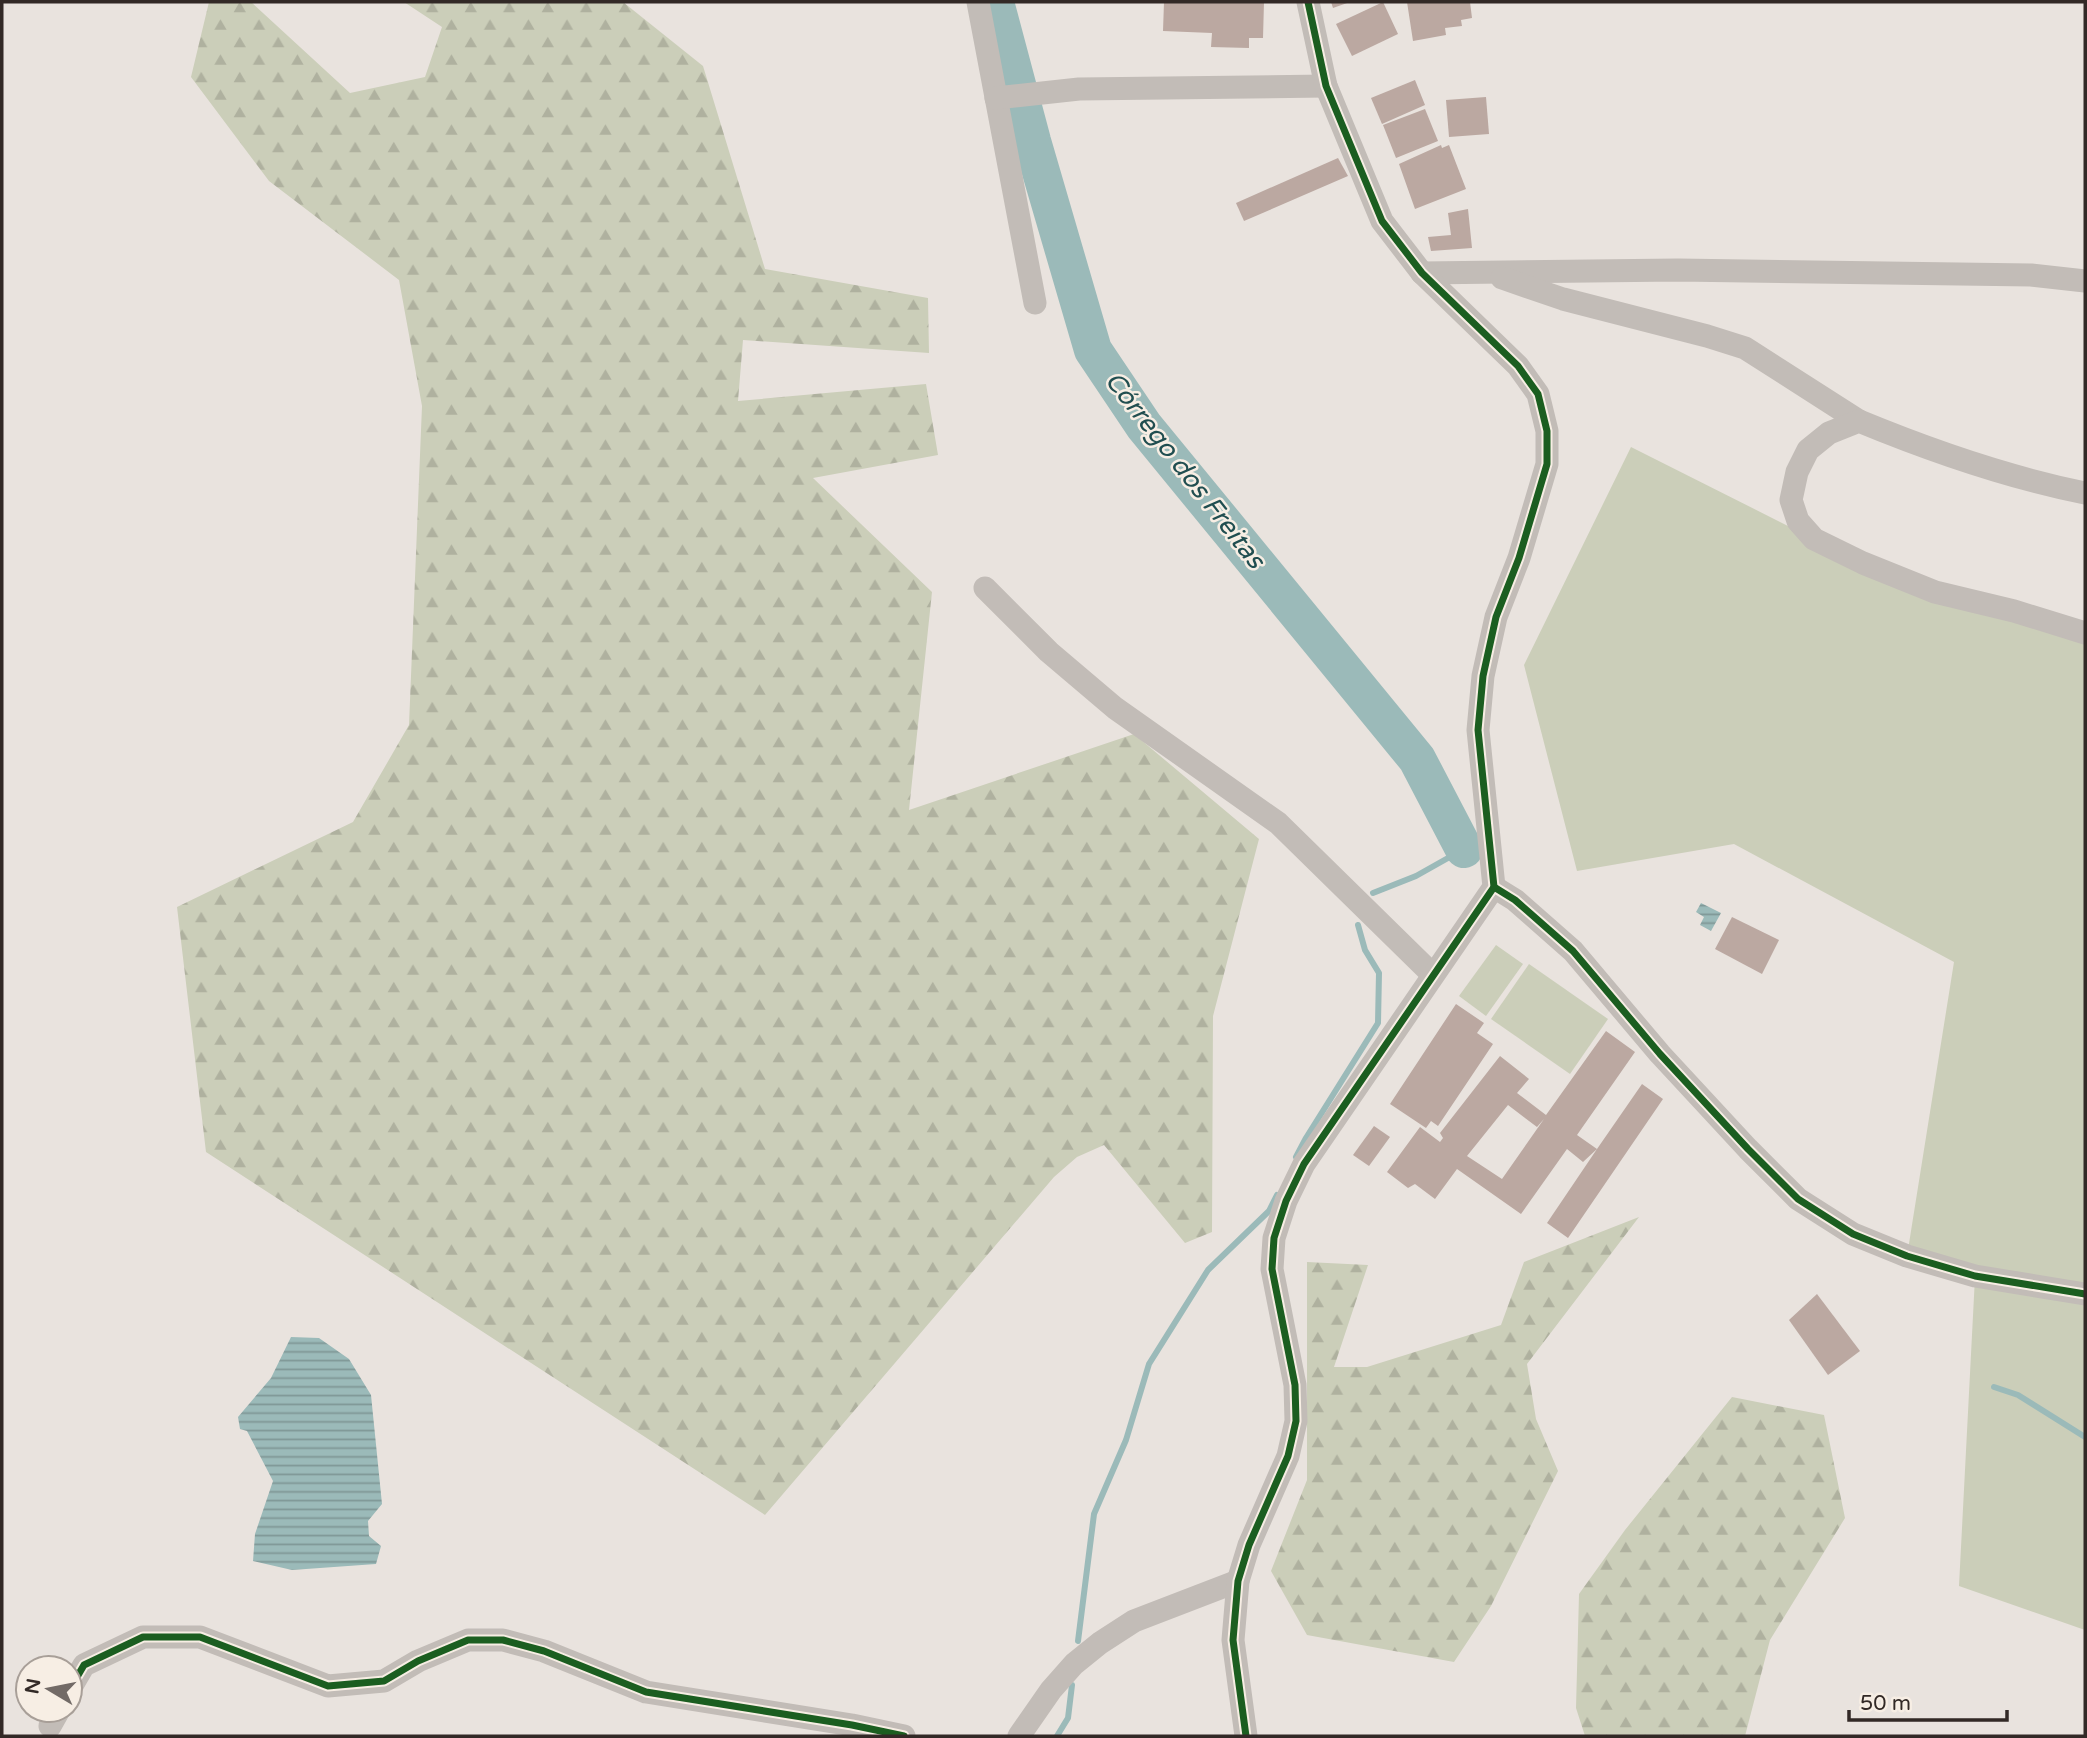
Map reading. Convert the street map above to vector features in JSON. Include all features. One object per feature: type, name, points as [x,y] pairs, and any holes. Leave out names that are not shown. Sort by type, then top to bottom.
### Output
[{"type":"street","points":[[978,2],[1001,97],[1035,303]]},
{"type":"street","points":[[1246,1736],[1233,1640],[1238,1581],[1249,1545],[1288,1456],[1296,1421],[1295,1385],[1272,1269],[1274,1238],[1286,1200],[1304,1164],[1494,887],[1478,730],[1483,676],[1496,617],[1519,558],[1547,464],[1547,431],[1538,394],[1518,366],[1422,273],[1382,222],[1326,86],[1308,2]]},
{"type":"street","points":[[1001,97],[1079,89],[1326,86]]},
{"type":"street","points":[[1422,273],[1678,270],[2031,275],[2085,281]]},
{"type":"street","points":[[1487,273],[1563,299],[1745,348],[1859,421],[1935,452],[2039,484],[2085,493]]},
{"type":"street","points":[[1859,421],[1829,433],[1808,450],[1797,472],[1791,500],[1798,521],[1814,539],[1863,563],[1935,592],[2014,611],[2085,633]]},
{"type":"street","points":[[985,588],[1049,652],[1115,708],[1278,823],[1432,974]]},
{"type":"street","points":[[1494,887],[1515,900],[1573,951],[1660,1054],[1798,1199],[1853,1234],[1907,1256],[1975,1276],[2085,1294]]},
{"type":"street","points":[[1019,1736],[1051,1690],[1074,1664],[1100,1643],[1134,1621],[1238,1581]]},
{"type":"street","points":[[84,1665],[143,1637],[200,1637],[328,1686],[384,1681],[418,1661],[468,1640],[503,1640],[544,1651],[646,1692],[852,1725],[904,1736]]},
{"type":"green space","points":[[209,2],[251,2],[350,93],[425,77],[442,27],[404,2],[623,2],[703,66],[765,269],[928,298],[929,353],[743,340],[738,401],[926,384],[938,455],[813,478],[932,592],[909,810],[1134,734],[1259,839],[1213,1016],[1212,1232],[1185,1243],[1104,1145],[1077,1157],[1054,1177],[765,1515],[206,1152],[177,907],[353,822],[409,725],[422,406],[399,280],[269,181],[191,77]]},
{"type":"green space","points":[[1631,447],[1814,539],[2085,634],[2085,1630],[1959,1586],[1975,1277],[1907,1256],[1954,962],[1734,844],[1577,871],[1524,665]]},
{"type":"green space","points":[[1496,945],[1523,964],[1486,1016],[1459,996]]},
{"type":"green space","points":[[1529,964],[1608,1019],[1570,1074],[1491,1019]]},
{"type":"green space","points":[[1639,1217],[1527,1364],[1536,1419],[1558,1471],[1491,1606],[1454,1662],[1307,1635],[1271,1571],[1307,1480],[1307,1262],[1368,1265],[1334,1367],[1367,1367],[1501,1325],[1524,1262]]},
{"type":"green space","points":[[1732,1397],[1824,1415],[1845,1518],[1770,1640],[1745,1736],[1585,1736],[1576,1708],[1579,1594],[1625,1530]]},
{"type":"water","points":[[1701,903],[1721,913],[1711,931],[1700,925],[1704,917],[1696,912]]},
{"type":"water","points":[[291,1337],[319,1338],[349,1359],[371,1395],[382,1504],[368,1521],[369,1536],[381,1546],[376,1564],[292,1570],[253,1561],[255,1534],[273,1481],[247,1431],[240,1429],[238,1417],[271,1378]]},
{"type":"building","points":[[1164,2],[1264,2],[1263,38],[1249,38],[1249,48],[1211,47],[1212,33],[1163,31]]},
{"type":"building","points":[[1331,2],[1350,2],[1333,8]]},
{"type":"building","points":[[1383,2],[1398,34],[1352,56],[1336,24]]},
{"type":"building","points":[[1407,2],[1470,2],[1472,18],[1461,20],[1462,26],[1445,28],[1446,35],[1413,41]]},
{"type":"building","points":[[1415,80],[1425,105],[1382,124],[1371,98]]},
{"type":"building","points":[[1486,97],[1489,134],[1449,137],[1446,100]]},
{"type":"building","points":[[1425,109],[1438,141],[1396,158],[1383,125]]},
{"type":"building","points":[[1441,145],[1442,148],[1449,145],[1466,189],[1415,209],[1399,164]]},
{"type":"building","points":[[1338,158],[1348,176],[1244,221],[1236,203]]},
{"type":"building","points":[[1468,209],[1472,248],[1431,251],[1428,237],[1451,235],[1448,213]]},
{"type":"building","points":[[1732,917],[1779,940],[1762,974],[1715,949]]},
{"type":"building","points":[[1456,1004],[1484,1023],[1477,1033],[1493,1044],[1438,1126],[1431,1121],[1426,1128],[1390,1104]]},
{"type":"building","points":[[1606,1031],[1635,1052],[1577,1135],[1597,1149],[1583,1162],[1567,1149],[1521,1214],[1457,1169],[1435,1199],[1415,1184],[1408,1188],[1387,1172],[1420,1127],[1440,1142],[1443,1138],[1440,1133],[1500,1056],[1529,1079],[1517,1093],[1546,1115]],"holes":[[[1508,1105],[1537,1127],[1544,1119],[1502,1179],[1467,1156]]]},
{"type":"building","points":[[1642,1084],[1663,1099],[1568,1238],[1547,1223]]},
{"type":"building","points":[[1374,1126],[1390,1137],[1369,1166],[1353,1155]]},
{"type":"building","points":[[1817,1294],[1860,1351],[1828,1375],[1789,1320]]},
{"type":"waterway","name":"Córrego dos Freitas","points":[[995,2],[1093,350],[1144,426],[1417,759],[1464,849]]},
{"type":"waterway","points":[[1373,893],[1416,876],[1464,849]]},
{"type":"waterway","points":[[1296,1157],[1378,1023],[1379,973],[1365,950],[1358,925]]},
{"type":"waterway","points":[[1078,1641],[1094,1514],[1126,1440],[1149,1364],[1208,1270],[1269,1211],[1277,1195]]},
{"type":"waterway","points":[[1994,1387],[2018,1395],[2085,1437]]},
{"type":"waterway","points":[[1057,1736],[1068,1718],[1072,1685]]},
{"type":"cycle path","points":[[1246,1736],[1233,1640],[1238,1581],[1249,1545],[1288,1456],[1296,1421],[1295,1385],[1272,1269],[1274,1238],[1286,1201],[1304,1164],[1494,887],[1478,730],[1483,676],[1496,617],[1519,558],[1547,464],[1547,431],[1538,394],[1518,366],[1422,273],[1382,221],[1326,86],[1308,2]]},
{"type":"cycle path","points":[[1494,887],[1515,900],[1573,951],[1660,1054],[1798,1199],[1853,1234],[1907,1256],[1975,1276],[2085,1294]]},
{"type":"cycle path","points":[[84,1665],[143,1637],[200,1637],[328,1686],[384,1681],[418,1661],[468,1640],[503,1640],[544,1651],[646,1692],[852,1725],[904,1736]]}]
